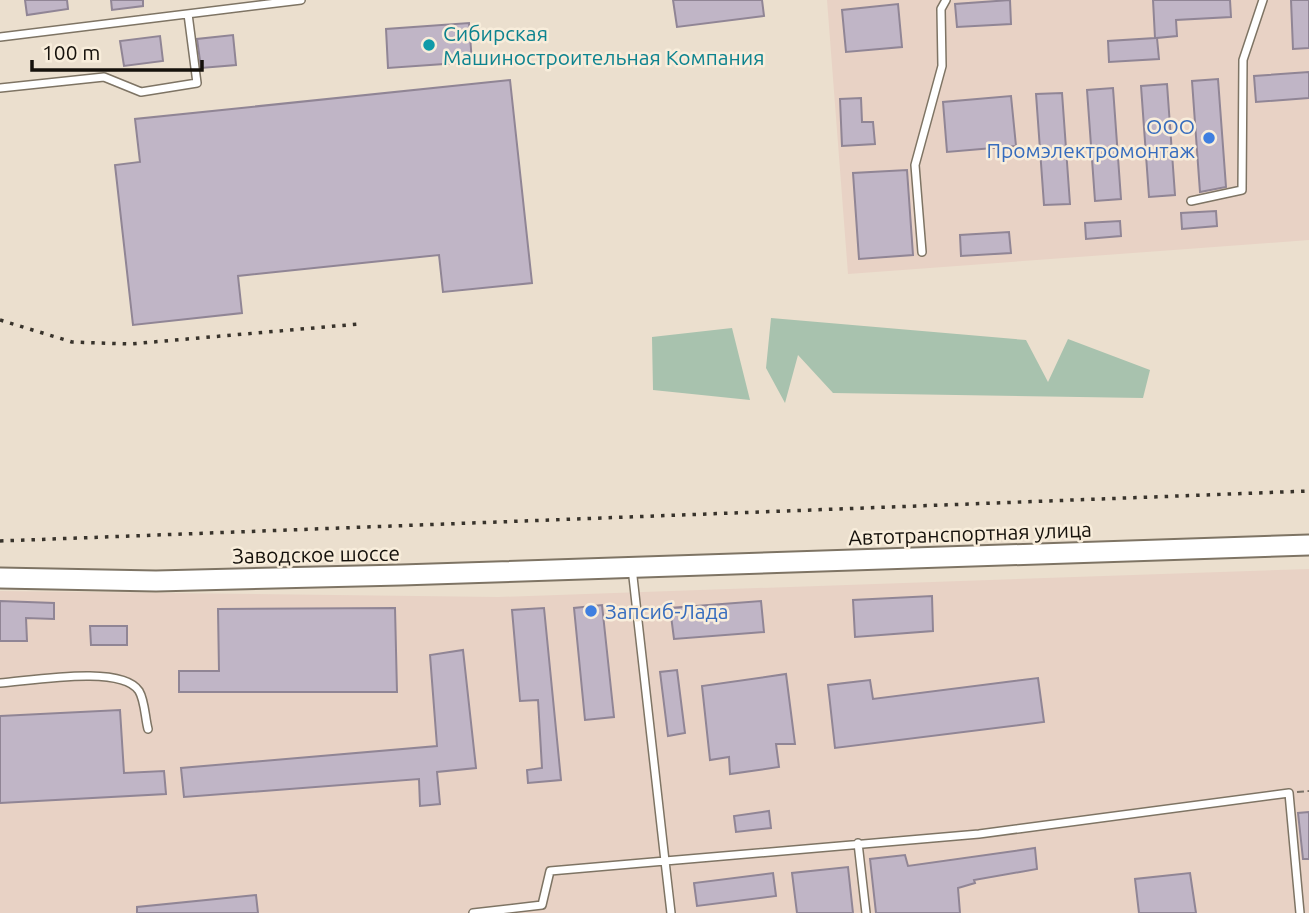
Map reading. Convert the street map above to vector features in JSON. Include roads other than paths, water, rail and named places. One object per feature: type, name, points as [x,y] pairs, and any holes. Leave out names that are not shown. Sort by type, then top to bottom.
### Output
[{"type":"main road","name":"Автотранспортная улица","points":[[632,567],[1309,545]]},
{"type":"main road","name":"Заводское шоссе","points":[[0,578],[170,581],[632,567]]},
{"type":"lane","points":[[0,37],[301,0]]},
{"type":"lane","points":[[922,251],[915,165],[942,66],[941,9],[946,0]]},
{"type":"lane","points":[[1191,201],[1242,190],[1244,60],[1263,0]]},
{"type":"lane","points":[[0,88],[104,77],[141,92],[197,83],[188,14]]},
{"type":"lane","points":[[632,567],[671,913]]},
{"type":"lane","points":[[0,683],[104,675],[131,682],[141,693],[148,729]]},
{"type":"lane","points":[[473,913],[542,905],[550,871],[979,834],[1289,793],[1300,913]]},
{"type":"lane","points":[[859,843],[866,913]]},
{"type":"railway","points":[[0,320],[72,342],[130,344],[359,324]]},
{"type":"railway","points":[[0,541],[1309,491]]},
{"type":"place","name":"Сибирская Машиностроительная Компания","points":[[429,45]]},
{"type":"place","name":"ООО Промэлектромонтаж","points":[[1209,138]]},
{"type":"place","name":"Запсиб-Лада","points":[[591,611]]}]
